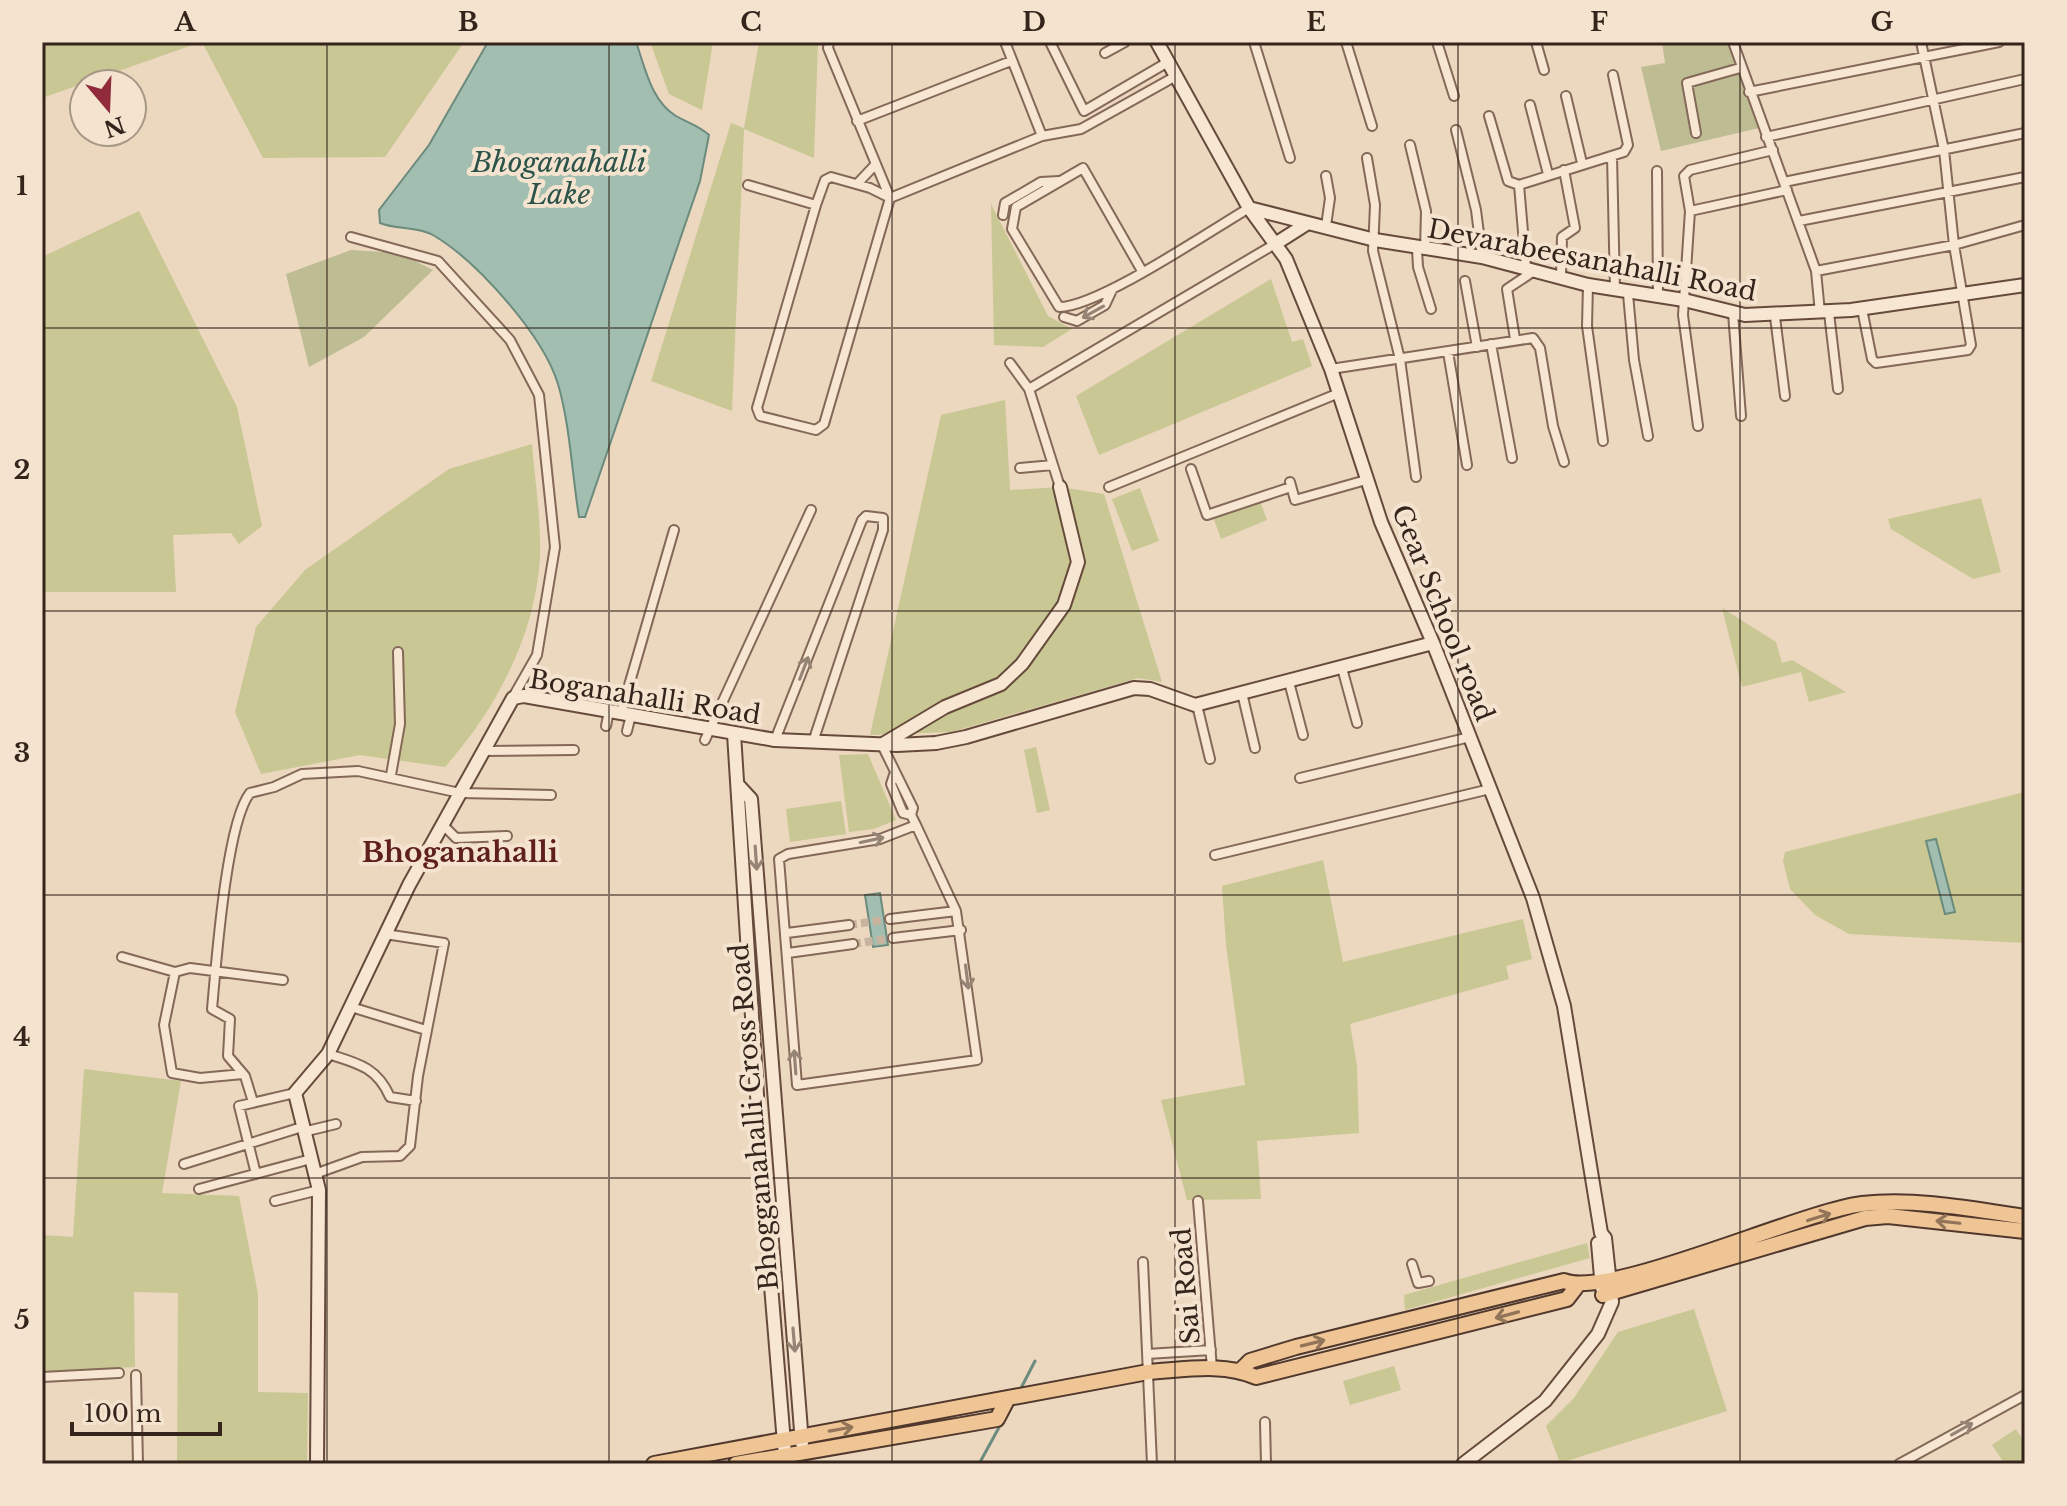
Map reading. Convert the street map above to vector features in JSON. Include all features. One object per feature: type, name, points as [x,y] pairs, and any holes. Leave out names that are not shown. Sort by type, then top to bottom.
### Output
[{"type":"main road","points":[[1606,1292],[1860,1204],[1909,1202],[2025,1217]]},
{"type":"main road","points":[[1241,1370],[1250,1361],[1564,1281],[1606,1292],[1865,1218],[1888,1216],[2025,1231]]},
{"type":"main road","points":[[654,1464],[1148,1372],[1212,1368],[1241,1370],[1256,1377],[1567,1299],[1577,1286]]},
{"type":"main road","points":[[1382,1326],[1388,1346]]},
{"type":"main road","points":[[736,1464],[997,1419],[1008,1398]]},
{"type":"street","points":[[829,42],[828,48],[874,166],[890,198],[843,366],[824,424],[816,430],[760,416],[757,408],[816,205],[827,178],[857,184],[890,198],[1042,136],[1081,129],[1176,76]]},
{"type":"street","points":[[1005,42],[1042,136]]},
{"type":"street","points":[[1050,42],[1084,111],[1168,62]]},
{"type":"street","points":[[1105,53],[1125,42]]},
{"type":"street","name":"Gear School road","points":[[1157,42],[1249,208],[1286,259],[1331,369],[1366,480],[1470,737],[1552,956],[1564,1006],[1601,1233],[1605,1238],[1606,1292]]},
{"type":"street","points":[[1254,42],[1290,158]]},
{"type":"street","points":[[1346,42],[1372,126]]},
{"type":"street","points":[[1437,42],[1454,96]]},
{"type":"street","points":[[1536,42],[1544,70]]},
{"type":"street","points":[[1733,42],[1816,271],[1838,389]]},
{"type":"street","points":[[1862,309],[1872,359],[1876,363],[1968,350],[1972,339],[1954,245],[1944,150],[1921,42]]},
{"type":"street","points":[[1749,92],[1999,42]]},
{"type":"street","points":[[857,121],[1011,61]]},
{"type":"street","points":[[1696,133],[1687,83],[1740,68]]},
{"type":"street","points":[[1489,116],[1508,181],[1519,185],[1612,156],[1624,152],[1628,145],[1613,75]]},
{"type":"street","points":[[1766,137],[2025,79]]},
{"type":"street","points":[[1566,96],[1582,163]]},
{"type":"street","points":[[1530,105],[1548,174]]},
{"type":"street","points":[[1456,130],[1476,210],[1482,257]]},
{"type":"street","points":[[1690,211],[1785,186],[2025,133]]},
{"type":"street","points":[[1410,145],[1426,211],[1418,267],[1431,309]]},
{"type":"street","points":[[1698,426],[1684,300],[1690,211],[1687,172],[1773,150]]},
{"type":"street","points":[[1612,156],[1615,289]]},
{"type":"street","points":[[1367,158],[1375,205],[1373,251],[1400,359],[1416,477]]},
{"type":"street","points":[[857,184],[874,166]]},
{"type":"street","points":[[1142,271],[1083,168],[1016,207],[1012,229],[1059,307],[1073,307],[1112,289],[1249,208]]},
{"type":"street","points":[[1561,277],[1562,237],[1575,228],[1564,170]]},
{"type":"street","points":[[1657,171],[1658,297]]},
{"type":"street","points":[[1326,176],[1330,198],[1326,226]]},
{"type":"street","points":[[1799,221],[2025,177]]},
{"type":"street","points":[[1003,215],[1005,203],[1041,182],[1061,181]]},
{"type":"street","points":[[748,185],[816,205]]},
{"type":"street","points":[[1515,339],[1507,289],[1531,268],[1519,185]]},
{"type":"street","name":"Devarabeesanahalli Road","points":[[1249,208],[1421,250],[1482,257],[1628,294],[1684,300],[1733,313],[1775,317],[1825,313],[1964,296],[2025,285]]},
{"type":"street","points":[[1029,389],[1308,223]]},
{"type":"street","points":[[1816,271],[1954,245],[2025,225]]},
{"type":"street","points":[[351,237],[438,261],[510,340],[539,395],[555,547],[537,655],[513,698]]},
{"type":"street","points":[[1465,281],[1477,347]]},
{"type":"street","points":[[1588,285],[1587,326],[1603,441]]},
{"type":"street","points":[[1064,317],[1077,321],[1105,305],[1112,289]]},
{"type":"street","points":[[1628,294],[1634,360],[1648,436]]},
{"type":"street","points":[[1733,313],[1741,416]]},
{"type":"street","points":[[1775,317],[1785,396]]},
{"type":"street","points":[[1331,369],[1533,338],[1540,348],[1553,426],[1564,462]]},
{"type":"street","points":[[1491,344],[1512,458]]},
{"type":"street","points":[[1448,352],[1467,465]]},
{"type":"street","points":[[916,825],[880,839],[779,859],[797,1085],[977,1060],[956,911],[916,825],[911,815],[903,813],[891,784],[894,775],[882,745],[945,707],[1001,684],[1022,664],[1064,605],[1078,562],[1060,487],[1029,389],[1010,363]]},
{"type":"street","points":[[1109,487],[1339,393]]},
{"type":"street","points":[[1020,468],[1053,465]]},
{"type":"street","points":[[1191,469],[1207,515],[1290,484],[1295,500],[1366,480]]},
{"type":"street","points":[[707,735],[811,510]]},
{"type":"street","points":[[775,740],[862,520],[866,516],[878,515],[883,518],[883,530],[813,742]]},
{"type":"street","points":[[606,726],[620,713],[674,530]]},
{"type":"street","points":[[1210,759],[1197,705],[1433,643]]},
{"type":"street","points":[[391,775],[400,724],[398,652]]},
{"type":"street","points":[[1342,668],[1357,723]]},
{"type":"street","points":[[1289,682],[1303,735]]},
{"type":"street","name":"Boganahalli Road","points":[[295,1093],[328,1054],[442,824],[513,698],[524,696],[620,713],[707,735],[734,734],[775,740],[882,745],[936,743],[966,737],[1134,688],[1150,689],[1197,705]]},
{"type":"street","points":[[1242,693],[1255,748]]},
{"type":"street","points":[[620,713],[627,731]]},
{"type":"street","name":"Bhogganahalli Cross Road","points":[[734,734],[763,1189],[785,1455]]},
{"type":"street","points":[[1300,778],[1470,737]]},
{"type":"street","points":[[483,751],[574,750]]},
{"type":"street","points":[[253,1102],[243,1074],[228,1056],[230,1019],[227,1014],[212,1011],[229,872],[250,793],[274,787],[302,774],[322,771],[391,775],[460,793],[551,795]]},
{"type":"street","name":"Bhogganahalli Cross Road","points":[[738,785],[751,799],[803,1451]]},
{"type":"street","points":[[1215,855],[1490,789]]},
{"type":"street","points":[[442,824],[456,838],[507,836]]},
{"type":"street","points":[[890,919],[956,911]]},
{"type":"street","points":[[787,933],[849,925]]},
{"type":"street","points":[[893,938],[961,930]]},
{"type":"street","points":[[315,1174],[362,1157],[405,1154],[410,1146],[426,1030],[444,943],[385,934]]},
{"type":"street","points":[[788,953],[853,944]]},
{"type":"street","points":[[122,957],[175,972],[190,968],[283,980]]},
{"type":"street","points":[[175,972],[164,1025],[172,1073],[200,1078],[233,1078],[243,1074]]},
{"type":"street","points":[[351,1007],[426,1030]]},
{"type":"street","points":[[328,1054],[366,1065],[383,1082],[390,1097],[416,1101]]},
{"type":"street","points":[[256,1174],[239,1106],[295,1093],[319,1190],[317,1464]]},
{"type":"street","points":[[184,1164],[303,1129],[336,1124]]},
{"type":"street","points":[[199,1189],[311,1159]]},
{"type":"street","points":[[763,1189],[782,1189]]},
{"type":"street","points":[[275,1201],[319,1190]]},
{"type":"street","name":"Sai Road","points":[[1198,1201],[1212,1368]]},
{"type":"street","points":[[1143,1262],[1152,1464]]},
{"type":"street","points":[[1412,1264],[1418,1283],[1429,1281]]},
{"type":"street","points":[[1463,1464],[1545,1401],[1598,1334],[1606,1292]]},
{"type":"street","points":[[1147,1354],[1211,1350]]},
{"type":"street","points":[[42,1377],[119,1373]]},
{"type":"street","points":[[136,1375],[138,1464]]},
{"type":"street","points":[[1899,1464],[2025,1395]]},
{"type":"street","points":[[1265,1422],[1266,1464]]},
{"type":"shaded area","points":[[42,42],[201,42],[127,68],[68,68],[68,89],[42,98]]},
{"type":"shaded area","points":[[202,42],[464,42],[385,157],[263,158]]},
{"type":"shaded area","points":[[650,42],[713,42],[702,110],[669,94]]},
{"type":"shaded area","points":[[759,42],[818,42],[814,158],[744,129],[732,411],[651,381],[731,123],[744,128]]},
{"type":"shaded area","points":[[1662,42],[1728,42],[1759,128],[1661,151],[1641,67],[1665,63]]},
{"type":"shaded area","points":[[991,204],[1048,316],[1072,329],[1043,347],[994,345]]},
{"type":"shaded area","points":[[139,211],[237,407],[262,526],[239,544],[231,533],[173,535],[176,592],[42,592],[42,257]]},
{"type":"shaded area","points":[[351,250],[399,253],[433,270],[364,337],[309,367],[286,274]]},
{"type":"shaded area","points":[[1271,279],[1292,342],[1303,339],[1312,366],[1099,455],[1076,396]]},
{"type":"shaded area","points":[[1005,400],[1010,490],[1060,487],[1104,494],[1162,682],[1138,678],[951,732],[870,735],[941,415]]},
{"type":"shaded area","points":[[532,444],[540,556],[531,614],[510,669],[464,745],[445,767],[360,755],[261,774],[235,712],[256,627],[305,570],[449,469]]},
{"type":"shaded area","points":[[1140,488],[1159,541],[1132,551],[1112,499]]},
{"type":"shaded area","points":[[1981,498],[2001,572],[1973,579],[1891,529],[1888,519]]},
{"type":"shaded area","points":[[1260,501],[1267,520],[1221,539],[1212,514]]},
{"type":"shaded area","points":[[1722,608],[1776,642],[1782,663],[1792,660],[1846,692],[1809,702],[1801,672],[1742,687]]},
{"type":"shaded area","points":[[1036,747],[1050,810],[1037,813],[1024,750]]},
{"type":"shaded area","points":[[868,754],[896,820],[874,829],[849,832],[839,755]]},
{"type":"shaded area","points":[[2025,792],[2025,943],[1849,934],[1815,915],[1790,889],[1783,861],[1785,852]]},
{"type":"shaded area","points":[[841,801],[846,834],[790,842],[786,809]]},
{"type":"shaded area","points":[[1323,860],[1343,962],[1523,919],[1532,959],[1506,966],[1509,979],[1350,1024],[1357,1066],[1359,1133],[1257,1141],[1261,1199],[1187,1200],[1161,1100],[1245,1085],[1226,945],[1222,886]]},
{"type":"shaded area","points":[[84,1069],[181,1081],[162,1193],[239,1196],[258,1294],[258,1392],[308,1393],[307,1464],[177,1464],[178,1293],[134,1292],[135,1367],[42,1372],[42,1235],[73,1237]]},
{"type":"shaded area","points":[[1587,1243],[1590,1258],[1405,1310],[1404,1295]]},
{"type":"shaded area","points":[[1694,1309],[1727,1411],[1560,1463],[1546,1426],[1574,1398],[1618,1332]]},
{"type":"shaded area","points":[[1394,1366],[1401,1390],[1350,1405],[1343,1381]]},
{"type":"shaded area","points":[[2016,1429],[2025,1443],[2025,1464],[2005,1464],[1992,1445]]},
{"type":"water","name":"Bhoganahalli Lake","points":[[488,42],[636,42],[660,102],[667,110],[709,135],[700,181],[585,517],[579,517],[558,384],[523,322],[469,262],[433,235],[380,223],[379,210],[429,145]]},
{"type":"water","points":[[1936,839],[1955,912],[1945,914],[1926,841]]},
{"type":"water","points":[[880,893],[888,945],[873,947],[865,895]]},
{"type":"waterway","points":[[1020,1390],[1035,1361]]},
{"type":"waterway","points":[[979,1464],[1002,1422]]},
{"type":"tunnel","points":[[849,925],[890,919]]},
{"type":"tunnel","points":[[853,944],[893,938]]},
{"type":"district","name":"Bhoganahalli","points":[[460,852]]}]
